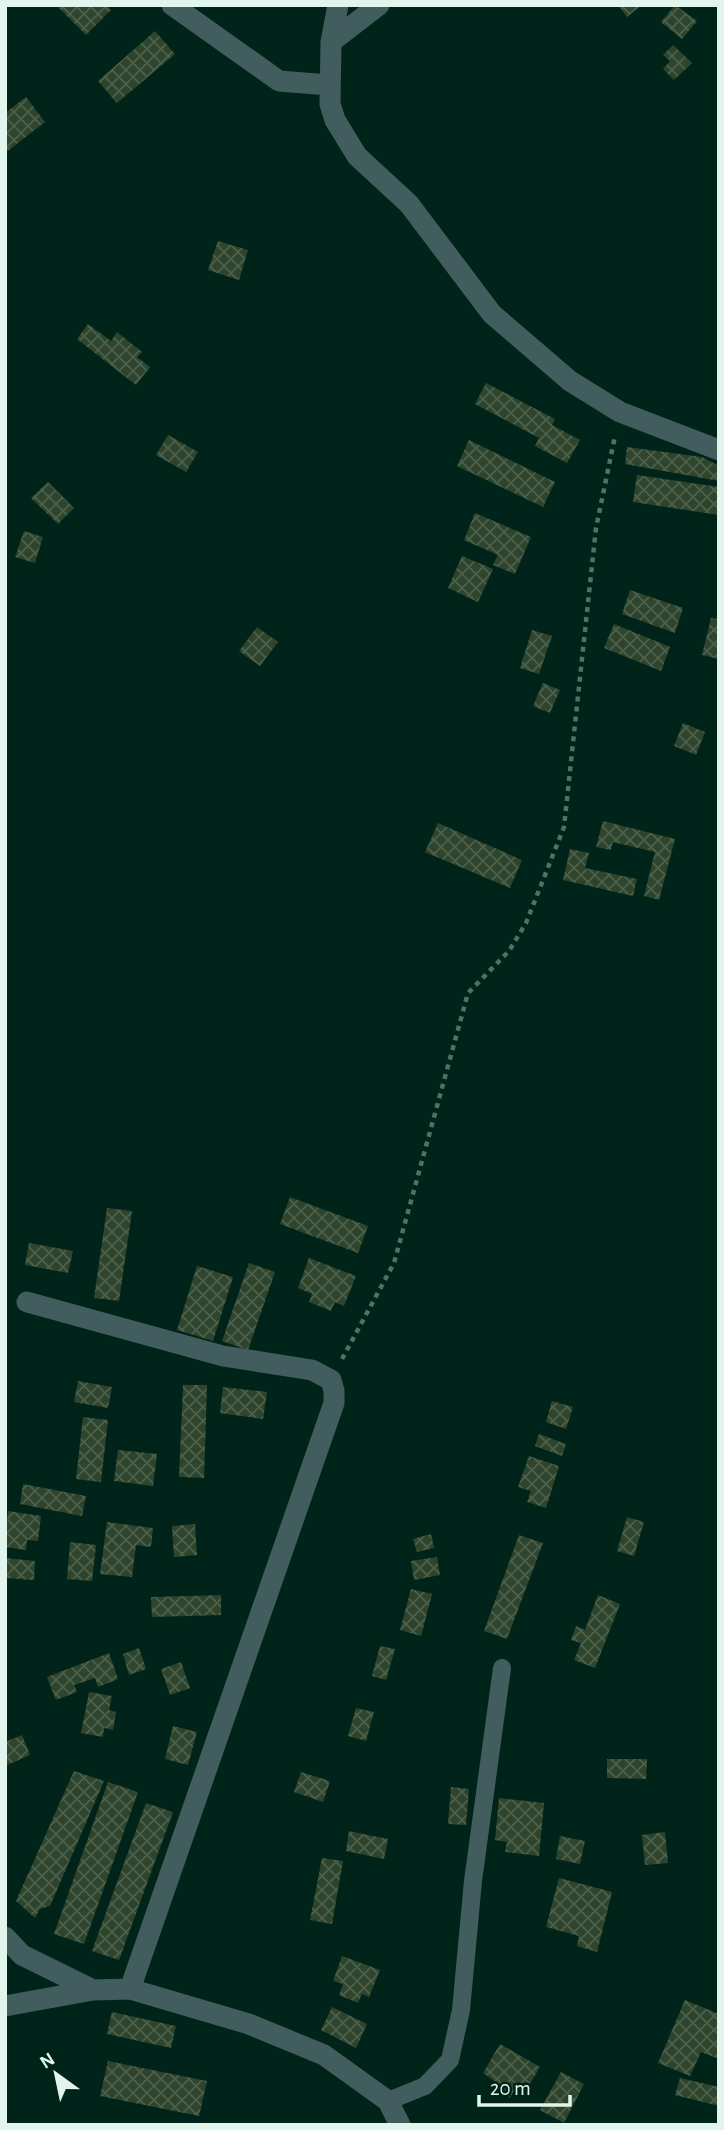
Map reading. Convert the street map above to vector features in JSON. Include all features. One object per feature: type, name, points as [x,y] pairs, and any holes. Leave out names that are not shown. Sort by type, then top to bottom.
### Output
[{"type":"street","points":[[172,5],[279,81],[329,85]]},
{"type":"street","points":[[338,5],[331,43],[329,85],[330,104],[335,120],[357,156],[409,204],[492,314],[570,381],[620,412],[719,450]]},
{"type":"street","points":[[331,43],[379,5]]},
{"type":"street","points":[[27,1302],[223,1356],[312,1370],[331,1380],[334,1391],[334,1403],[130,1989]]},
{"type":"street","points":[[5,1937],[22,1955],[93,1990]]},
{"type":"street","points":[[5,2006],[93,1990],[130,1989],[249,2024],[324,2054],[388,2101],[400,2125]]},
{"type":"lane","points":[[388,2101],[425,2085],[450,2060],[460,2010],[473,1881],[502,1668]]},
{"type":"path","points":[[331,1380],[394,1263],[468,993],[509,951],[526,923],[564,827],[596,528],[620,412]]},
{"type":"building","points":[[56,5],[107,5],[111,10],[86,35]]},
{"type":"building","points":[[618,5],[642,5],[627,17]]},
{"type":"building","points":[[675,5],[697,21],[682,39],[661,22]]},
{"type":"building","points":[[155,31],[175,54],[117,103],[98,81]]},
{"type":"building","points":[[673,45],[692,63],[674,80],[663,69],[670,61],[663,55]]},
{"type":"building","points":[[26,97],[45,122],[5,153],[5,113]]},
{"type":"building","points":[[218,241],[248,250],[239,280],[208,270]]},
{"type":"building","points":[[88,324],[111,341],[117,332],[142,352],[137,357],[150,367],[136,385],[77,339]]},
{"type":"building","points":[[486,383],[555,419],[552,425],[580,440],[567,463],[535,446],[539,438],[475,404]]},
{"type":"building","points":[[168,435],[198,452],[186,472],[156,455]]},
{"type":"building","points":[[469,440],[555,482],[543,507],[457,466]]},
{"type":"building","points":[[627,447],[702,457],[719,466],[719,481],[625,464]]},
{"type":"building","points":[[637,475],[719,487],[719,515],[633,502]]},
{"type":"building","points":[[48,482],[74,508],[58,524],[31,498]]},
{"type":"building","points":[[475,513],[531,537],[515,574],[493,565],[498,555],[464,540]]},
{"type":"building","points":[[24,531],[43,537],[35,563],[15,557]]},
{"type":"building","points":[[462,556],[493,569],[478,602],[448,588]]},
{"type":"building","points":[[630,590],[683,608],[675,633],[622,614]]},
{"type":"building","points":[[711,618],[719,619],[719,659],[702,655]]},
{"type":"building","points":[[614,624],[670,647],[661,671],[604,648]]},
{"type":"building","points":[[257,627],[278,642],[260,666],[239,651]]},
{"type":"building","points":[[532,630],[552,636],[539,674],[520,668]]},
{"type":"building","points":[[543,683],[560,690],[550,713],[533,706]]},
{"type":"building","points":[[683,723],[705,732],[696,755],[674,746]]},
{"type":"building","points":[[603,821],[675,839],[659,900],[644,896],[655,852],[613,842],[611,850],[596,847]]},
{"type":"building","points":[[438,823],[522,860],[510,888],[425,852]]},
{"type":"building","points":[[570,849],[589,853],[585,868],[637,879],[633,896],[563,880]]},
{"type":"building","points":[[290,1197],[368,1226],[358,1253],[280,1224]]},
{"type":"building","points":[[107,1208],[132,1211],[119,1301],[94,1298]]},
{"type":"building","points":[[29,1243],[73,1251],[68,1273],[25,1265]]},
{"type":"building","points":[[309,1258],[356,1276],[344,1306],[335,1302],[331,1311],[309,1302],[312,1294],[298,1288]]},
{"type":"building","points":[[249,1263],[275,1272],[248,1350],[222,1341]]},
{"type":"building","points":[[197,1266],[233,1277],[213,1341],[177,1330]]},
{"type":"building","points":[[78,1381],[112,1387],[108,1408],[74,1402]]},
{"type":"building","points":[[183,1385],[207,1385],[204,1478],[179,1477]]},
{"type":"building","points":[[223,1387],[267,1392],[263,1419],[220,1413]]},
{"type":"building","points":[[552,1401],[573,1407],[566,1429],[546,1422]]},
{"type":"building","points":[[83,1417],[108,1420],[101,1482],[76,1479]]},
{"type":"building","points":[[539,1434],[566,1444],[562,1456],[535,1446]]},
{"type":"building","points":[[118,1450],[157,1454],[153,1486],[114,1481]]},
{"type":"building","points":[[529,1456],[559,1466],[546,1508],[527,1502],[531,1491],[518,1487]]},
{"type":"building","points":[[23,1484],[86,1496],[82,1516],[20,1504]]},
{"type":"building","points":[[8,1511],[41,1516],[38,1541],[27,1540],[26,1550],[5,1547]]},
{"type":"building","points":[[627,1517],[644,1522],[634,1556],[617,1551]]},
{"type":"building","points":[[107,1522],[153,1528],[151,1547],[136,1545],[132,1577],[100,1574]]},
{"type":"building","points":[[195,1524],[197,1555],[174,1557],[172,1526]]},
{"type":"building","points":[[431,1534],[434,1548],[417,1552],[413,1539]]},
{"type":"building","points":[[519,1535],[543,1543],[507,1639],[484,1631]]},
{"type":"building","points":[[70,1542],[96,1545],[92,1581],[67,1579]]},
{"type":"building","points":[[437,1557],[440,1575],[414,1580],[411,1561]]},
{"type":"building","points":[[5,1558],[35,1561],[34,1580],[5,1578]]},
{"type":"building","points":[[411,1589],[432,1594],[421,1636],[400,1630]]},
{"type":"building","points":[[221,1595],[221,1615],[152,1617],[151,1597]]},
{"type":"building","points":[[598,1595],[620,1604],[595,1668],[574,1660],[581,1643],[571,1640],[576,1626],[585,1630]]},
{"type":"building","points":[[380,1646],[395,1649],[386,1680],[372,1676]]},
{"type":"building","points":[[139,1648],[146,1669],[129,1675],[123,1654]]},
{"type":"building","points":[[109,1653],[118,1679],[98,1687],[95,1678],[74,1685],[77,1692],[56,1700],[47,1677]]},
{"type":"building","points":[[181,1662],[190,1688],[170,1695],[161,1669]]},
{"type":"building","points":[[89,1692],[112,1696],[109,1710],[116,1712],[113,1730],[104,1728],[103,1737],[81,1733]]},
{"type":"building","points":[[356,1708],[374,1712],[366,1741],[348,1736]]},
{"type":"building","points":[[173,1726],[197,1732],[188,1765],[165,1759]]},
{"type":"building","points":[[22,1735],[30,1755],[5,1766],[5,1742]]},
{"type":"building","points":[[607,1759],[647,1759],[646,1779],[607,1778]]},
{"type":"building","points":[[74,1771],[104,1781],[50,1906],[40,1909],[35,1918],[16,1901]]},
{"type":"building","points":[[301,1772],[330,1781],[323,1802],[294,1792]]},
{"type":"building","points":[[108,1782],[138,1792],[84,1944],[54,1934]]},
{"type":"building","points":[[451,1787],[469,1789],[466,1825],[448,1824]]},
{"type":"building","points":[[499,1798],[544,1803],[539,1856],[505,1852],[507,1842],[495,1840]]},
{"type":"building","points":[[146,1803],[173,1812],[119,1960],[92,1951]]},
{"type":"building","points":[[349,1831],[388,1839],[384,1859],[346,1851]]},
{"type":"building","points":[[665,1832],[668,1863],[645,1865],[642,1835]]},
{"type":"building","points":[[560,1836],[585,1841],[580,1864],[556,1859]]},
{"type":"building","points":[[322,1858],[343,1861],[332,1924],[310,1920]]},
{"type":"building","points":[[559,1878],[612,1892],[597,1952],[577,1946],[579,1936],[546,1927]]},
{"type":"building","points":[[342,1956],[380,1970],[369,1997],[362,1994],[358,2003],[339,1995],[343,1984],[333,1981]]},
{"type":"building","points":[[685,2000],[719,2014],[719,2059],[701,2052],[690,2076],[658,2063]]},
{"type":"building","points":[[332,2007],[367,2024],[356,2048],[321,2030]]},
{"type":"building","points":[[112,2012],[176,2026],[171,2048],[107,2034]]},
{"type":"building","points":[[500,2044],[540,2067],[525,2092],[516,2087],[510,2098],[493,2088],[496,2082],[483,2073]]},
{"type":"building","points":[[108,2061],[207,2081],[199,2116],[100,2096]]},
{"type":"building","points":[[561,2072],[584,2084],[564,2123],[540,2110]]},
{"type":"building","points":[[680,2078],[719,2087],[719,2106],[675,2095]]}]
